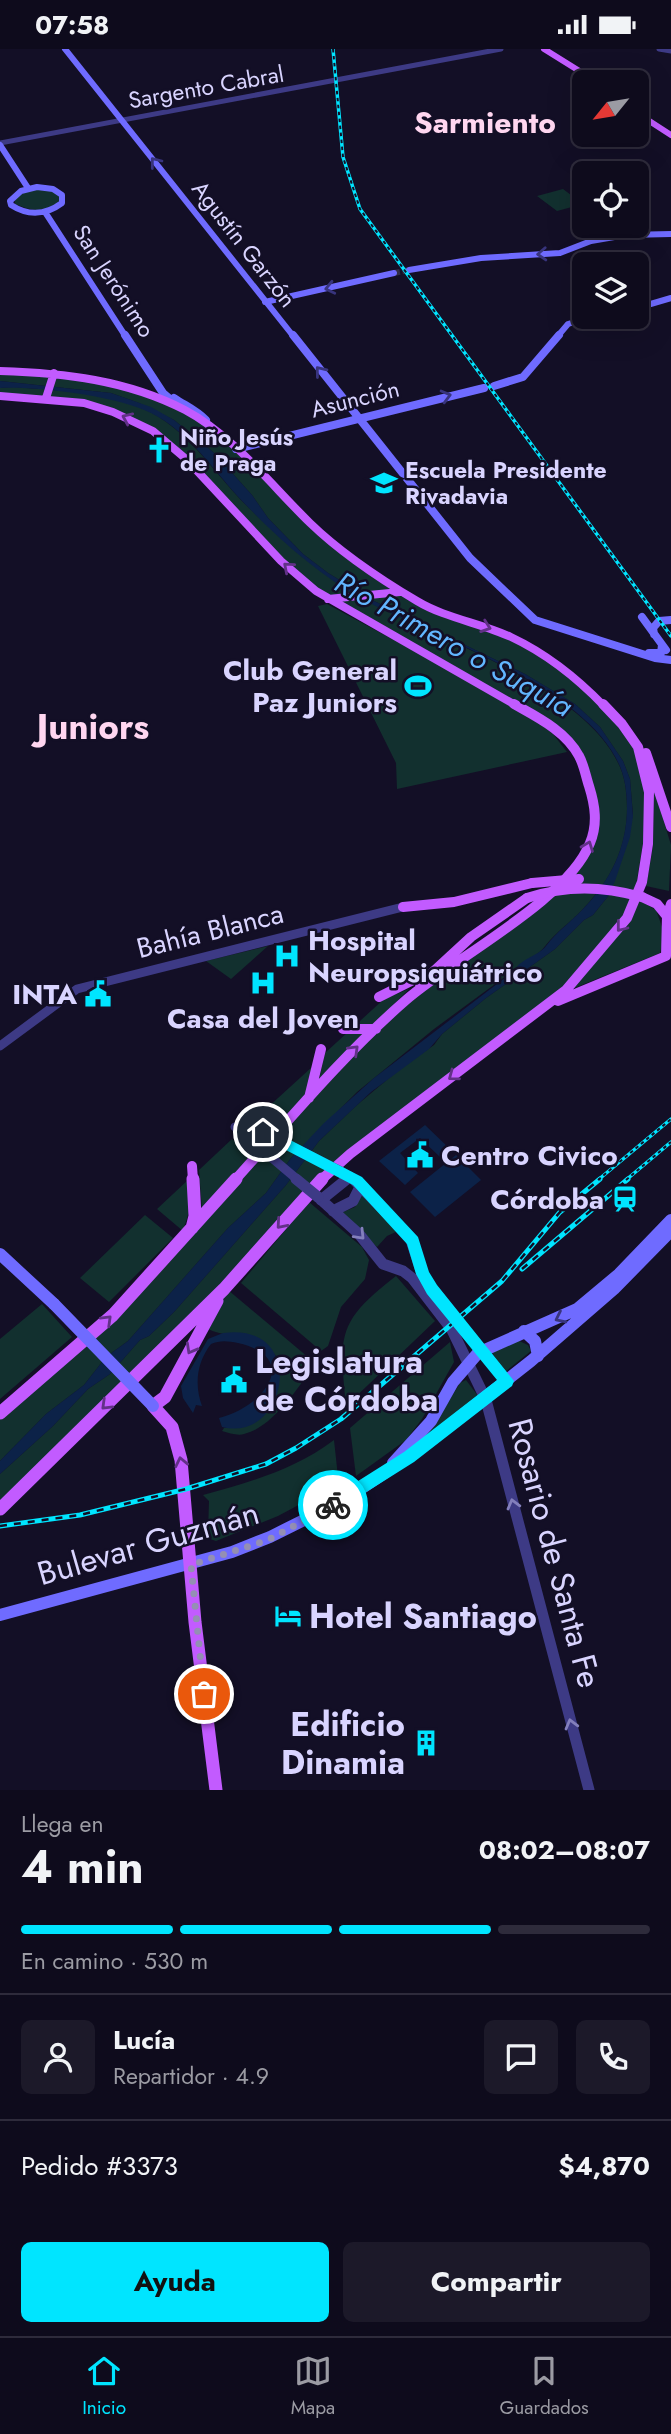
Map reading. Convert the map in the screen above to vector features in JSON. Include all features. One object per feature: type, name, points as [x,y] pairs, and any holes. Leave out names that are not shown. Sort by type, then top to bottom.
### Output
[{"type":"main road","name":"Agustín Garzón","points":[[65,49],[265,302],[474,556],[539,617],[654,654],[661,653],[662,645]]},
{"type":"main road","points":[[535,49],[572,72]]},
{"type":"main road","points":[[544,49],[578,70]]},
{"type":"main road","points":[[649,114],[671,128]]},
{"type":"main road","points":[[649,121],[671,135]]},
{"type":"main road","points":[[0,144],[29,188]]},
{"type":"main road","points":[[45,187],[62,195],[62,203],[45,212],[28,212],[11,205],[11,197],[29,188],[45,187]]},
{"type":"main road","name":"San Jerónimo","points":[[45,212],[165,396],[186,411]]},
{"type":"main road","points":[[409,270],[481,258],[560,253],[591,241],[626,235],[671,234]]},
{"type":"main road","points":[[265,302],[394,273]]},
{"type":"main road","points":[[649,304],[671,298]]},
{"type":"main road","points":[[494,386],[523,377],[568,324],[572,323]]},
{"type":"main road","points":[[0,371],[53,375],[124,387],[186,411],[216,431],[324,536],[398,592],[428,607],[498,632],[541,653],[585,686],[646,752],[671,827]]},
{"type":"main road","name":"San Jerónimo","points":[[150,372],[175,399],[189,408],[196,409],[216,431]]},
{"type":"main road","points":[[46,395],[53,375]]},
{"type":"main road","name":"Asunción","points":[[236,449],[484,388]]},
{"type":"main road","points":[[0,395],[46,395],[97,406],[153,431],[179,452],[281,561],[331,598],[547,721],[567,739],[579,755],[595,804],[596,820],[588,849],[562,884],[407,999]]},
{"type":"main road","name":"Agustín Garzón","points":[[395,461],[454,540],[532,618],[631,651],[671,660]]},
{"type":"main road","points":[[331,598],[398,592]]},
{"type":"main road","points":[[642,617],[671,655]]},
{"type":"main road","points":[[654,634],[653,628],[658,622],[671,619]]},
{"type":"main road","points":[[0,1509],[224,1289],[322,1179],[350,1154],[566,990],[620,928],[632,910],[642,882],[648,844],[649,792],[640,752],[622,724]]},
{"type":"main road","points":[[403,907],[454,902],[532,883],[586,879],[614,883],[642,894],[657,904],[669,919],[669,950],[662,959],[548,1005]]},
{"type":"main road","points":[[0,1413],[113,1315],[431,971],[511,907],[551,890],[579,885],[671,899]]},
{"type":"main road","points":[[379,997],[431,971]]},
{"type":"main road","points":[[343,1029],[376,1029]]},
{"type":"main road","points":[[308,1101],[321,1049]]},
{"type":"main road","points":[[190,1230],[195,1216],[192,1165]]},
{"type":"main road","name":"Bulevar Guzmán","points":[[379,1475],[431,1421],[453,1382],[483,1349],[505,1338],[555,1321],[588,1301],[626,1267],[671,1220]]},
{"type":"main road","name":"Bulevar Guzmán","points":[[0,1615],[191,1565],[268,1540],[294,1528],[409,1457],[486,1399],[611,1292],[671,1231]]},
{"type":"main road","points":[[0,1254],[54,1304],[172,1427],[181,1460],[195,1622],[216,1790]]},
{"type":"main road","points":[[153,1406],[165,1397],[224,1289]]},
{"type":"main road","points":[[524,1331],[535,1341],[538,1356]]},
{"type":"street","name":"Sargento Cabral","points":[[0,144],[501,49]]},
{"type":"street","points":[[659,49],[671,51]]},
{"type":"street","name":"Bahía Blanca","points":[[0,1047],[70,992],[234,947],[403,907]]},
{"type":"street","name":"Rosario de Santa Fe","points":[[507,1381],[427,1282],[413,1241],[361,1185],[346,1174],[263,1132],[235,1127],[359,1234],[383,1264],[403,1271],[412,1278],[452,1330],[486,1399],[589,1790]]},
{"type":"street","points":[[320,1199],[346,1174]]},
{"type":"street","points":[[333,1211],[353,1201],[361,1185]]},
{"type":"street","points":[[467,1331],[483,1341],[505,1338]]},
{"type":"green space","points":[[31,189],[53,191],[60,200],[50,208],[39,210],[15,204],[15,197]]},
{"type":"green space","points":[[563,189],[572,196],[572,207],[557,211],[537,196]]},
{"type":"green space","points":[[0,371],[67,375],[153,396],[206,424],[313,526],[411,598],[498,632],[572,675],[633,739],[650,801],[632,910],[566,990],[350,1154],[0,1509],[0,1474],[53,1426],[88,1389],[110,1374],[140,1340],[149,1336],[174,1312],[286,1185],[319,1141],[401,1068],[434,1045],[442,1034],[486,998],[555,949],[584,920],[593,915],[609,895],[633,815],[630,779],[623,761],[600,727],[575,704],[525,674],[374,601],[328,573],[303,554],[268,518],[252,495],[213,452],[174,420],[111,393],[0,381]]},
{"type":"green space","points":[[0,388],[65,391],[120,401],[137,406],[166,422],[191,443],[234,493],[260,518],[302,557],[333,580],[365,600],[516,673],[555,697],[588,723],[612,752],[625,784],[627,819],[620,852],[613,867],[595,896],[583,909],[539,953],[434,1029],[357,1092],[291,1158],[266,1193],[228,1228],[128,1341],[106,1357],[84,1385],[46,1414],[0,1461],[0,1413],[98,1328],[407,999],[544,898],[584,857],[595,804],[567,739],[316,591],[160,436],[97,406],[0,396]]},
{"type":"green space","name":"Club General Paz Juniors","points":[[327,604],[518,707],[553,734],[567,752],[397,789],[396,763],[318,606]]},
{"type":"green space","points":[[654,789],[671,845],[669,891],[646,886],[653,847]]},
{"type":"green space","points":[[639,900],[656,910],[665,935],[660,953],[572,989]]},
{"type":"green space","points":[[268,946],[231,979],[206,961]]},
{"type":"green space","points":[[409,989],[319,1080],[325,1053],[384,999]]},
{"type":"green space","points":[[312,1067],[310,1093],[272,1134],[255,1125],[255,1119]]},
{"type":"green space","points":[[232,1139],[252,1155],[202,1210],[199,1170]]},
{"type":"green space","points":[[188,1180],[189,1212],[183,1231],[157,1209]]},
{"type":"green space","points":[[362,1194],[398,1231],[387,1236],[377,1247],[341,1213],[355,1207]]},
{"type":"green space","points":[[309,1202],[362,1247],[369,1260],[365,1279],[341,1307],[328,1346],[321,1351],[241,1283]]},
{"type":"green space","points":[[145,1215],[173,1238],[109,1302],[80,1278]]},
{"type":"green space","points":[[396,1276],[435,1321],[346,1406],[343,1345],[346,1331],[362,1306]]},
{"type":"green space","points":[[228,1290],[315,1363],[275,1415],[265,1424],[242,1435],[222,1431],[224,1428],[251,1423],[272,1405],[276,1356],[258,1339],[206,1328]]},
{"type":"green space","points":[[42,1304],[72,1337],[0,1399],[0,1339]]},
{"type":"green space","points":[[515,1339],[528,1345],[531,1351],[505,1372],[491,1351]]},
{"type":"green space","points":[[450,1342],[454,1362],[422,1419],[406,1440],[356,1476],[350,1428]]},
{"type":"green space","points":[[466,1380],[478,1396],[429,1433],[460,1383]]},
{"type":"green space","points":[[334,1440],[338,1477],[336,1485],[278,1516],[216,1541],[210,1539],[209,1501],[203,1495],[255,1480],[287,1467]]},
{"type":"water","points":[[0,381],[111,393],[151,407],[174,420],[213,452],[252,495],[268,518],[303,554],[328,573],[374,601],[525,674],[575,704],[600,727],[623,761],[630,779],[633,816],[630,837],[615,881],[609,895],[593,915],[584,920],[555,949],[486,998],[442,1034],[429,1049],[371,1092],[319,1141],[286,1185],[174,1312],[149,1336],[140,1340],[110,1374],[88,1389],[53,1426],[0,1474],[0,1461],[46,1414],[84,1385],[106,1357],[128,1341],[228,1228],[266,1193],[291,1158],[324,1123],[374,1078],[521,963],[542,950],[583,909],[605,882],[613,867],[624,836],[627,802],[625,784],[612,752],[588,723],[555,697],[516,673],[364,600],[331,580],[272,531],[190,442],[165,421],[137,407],[119,402],[55,391],[0,388]]},
{"type":"water","points":[[425,1125],[451,1150],[440,1157],[420,1138],[400,1153],[418,1173],[405,1185],[379,1161]]},
{"type":"water","points":[[456,1155],[481,1180],[435,1217],[410,1192]]},
{"type":"water","points":[[223,1333],[250,1334],[268,1345],[278,1362],[280,1382],[274,1402],[262,1418],[245,1427],[222,1427],[219,1418],[235,1413],[249,1404],[261,1394],[269,1382],[272,1371],[268,1360],[258,1350],[231,1342],[211,1344],[198,1373],[202,1406],[196,1405],[193,1413],[183,1398],[181,1386],[208,1339]]},
{"type":"tunnel","points":[[394,273],[409,270]]},
{"type":"railway","points":[[333,49],[343,157],[360,209],[671,636]]},
{"type":"railway","points":[[598,1180],[671,1119]]},
{"type":"railway","points":[[626,1180],[671,1142]]},
{"type":"railway","points":[[0,1526],[80,1515],[186,1489],[266,1464],[296,1448],[341,1419],[502,1281],[560,1212],[600,1179]]},
{"type":"railway","points":[[522,1269],[628,1179]]},
{"type":"way so far","points":[[204,1694],[191,1565],[268,1540],[333,1505]]},
{"type":"place","name":"Niño Jesús de Praga","points":[[159,450]]},
{"type":"place","name":"Escuela Presidente Rivadavia","points":[[384,483]]},
{"type":"place","name":"Club General Paz Juniors","points":[[418,686]]},
{"type":"place","name":"Hospital Neuropsiquiátrico","points":[[287,956]]},
{"type":"place","name":"Casa del Joven","points":[[263,983]]},
{"type":"place","name":"INTA","points":[[98,994]]},
{"type":"place","name":"Centro Civico","points":[[420,1155]]},
{"type":"place","name":"Córdoba","points":[[625,1199]]},
{"type":"place","name":"Legislatura de Córdoba","points":[[234,1380]]},
{"type":"place","name":"Hotel Santiago","points":[[288,1616]]},
{"type":"place","name":"Edificio Dinamia","points":[[426,1743]]},
{"type":"district","name":"Sarmiento","points":[[485,122]]},
{"type":"district","name":"Juniors","points":[[93,727]]},
{"type":"route","points":[[263,1132],[357,1181],[413,1241],[422,1274],[432,1290],[507,1381],[409,1457],[333,1505]]},
{"type":"water label","name":"Río Primero o Suquía","points":[[454,644]]}]
